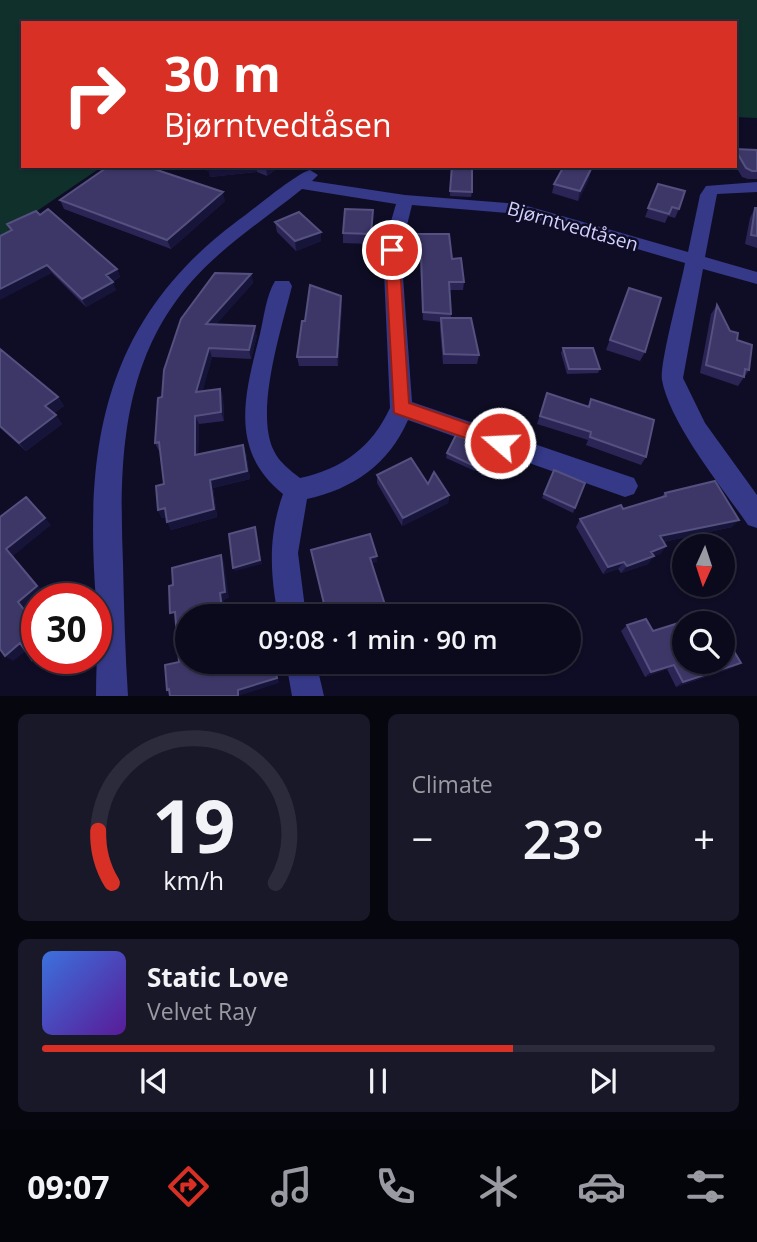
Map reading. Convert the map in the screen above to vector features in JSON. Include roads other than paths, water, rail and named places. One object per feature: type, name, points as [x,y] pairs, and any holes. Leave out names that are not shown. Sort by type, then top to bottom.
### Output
[{"type":"street","name":"Bjørntvedtåsen","points":[[112,696],[107,475],[112,429],[127,371],[147,328],[184,277],[271,203],[305,180],[405,200],[496,205],[520,209],[757,278]]},
{"type":"street","points":[[757,187],[712,189],[708,195],[672,378],[676,392],[692,419],[757,516]]},
{"type":"street","points":[[282,286],[260,386],[257,410],[259,449],[275,473],[297,489],[330,483],[374,455],[390,434],[401,408],[392,250],[405,200]]},
{"type":"street","points":[[401,408],[625,486]]},
{"type":"street","points":[[290,604],[282,566],[286,518],[297,489]]},
{"type":"street","points":[[303,674],[308,696]]}]
